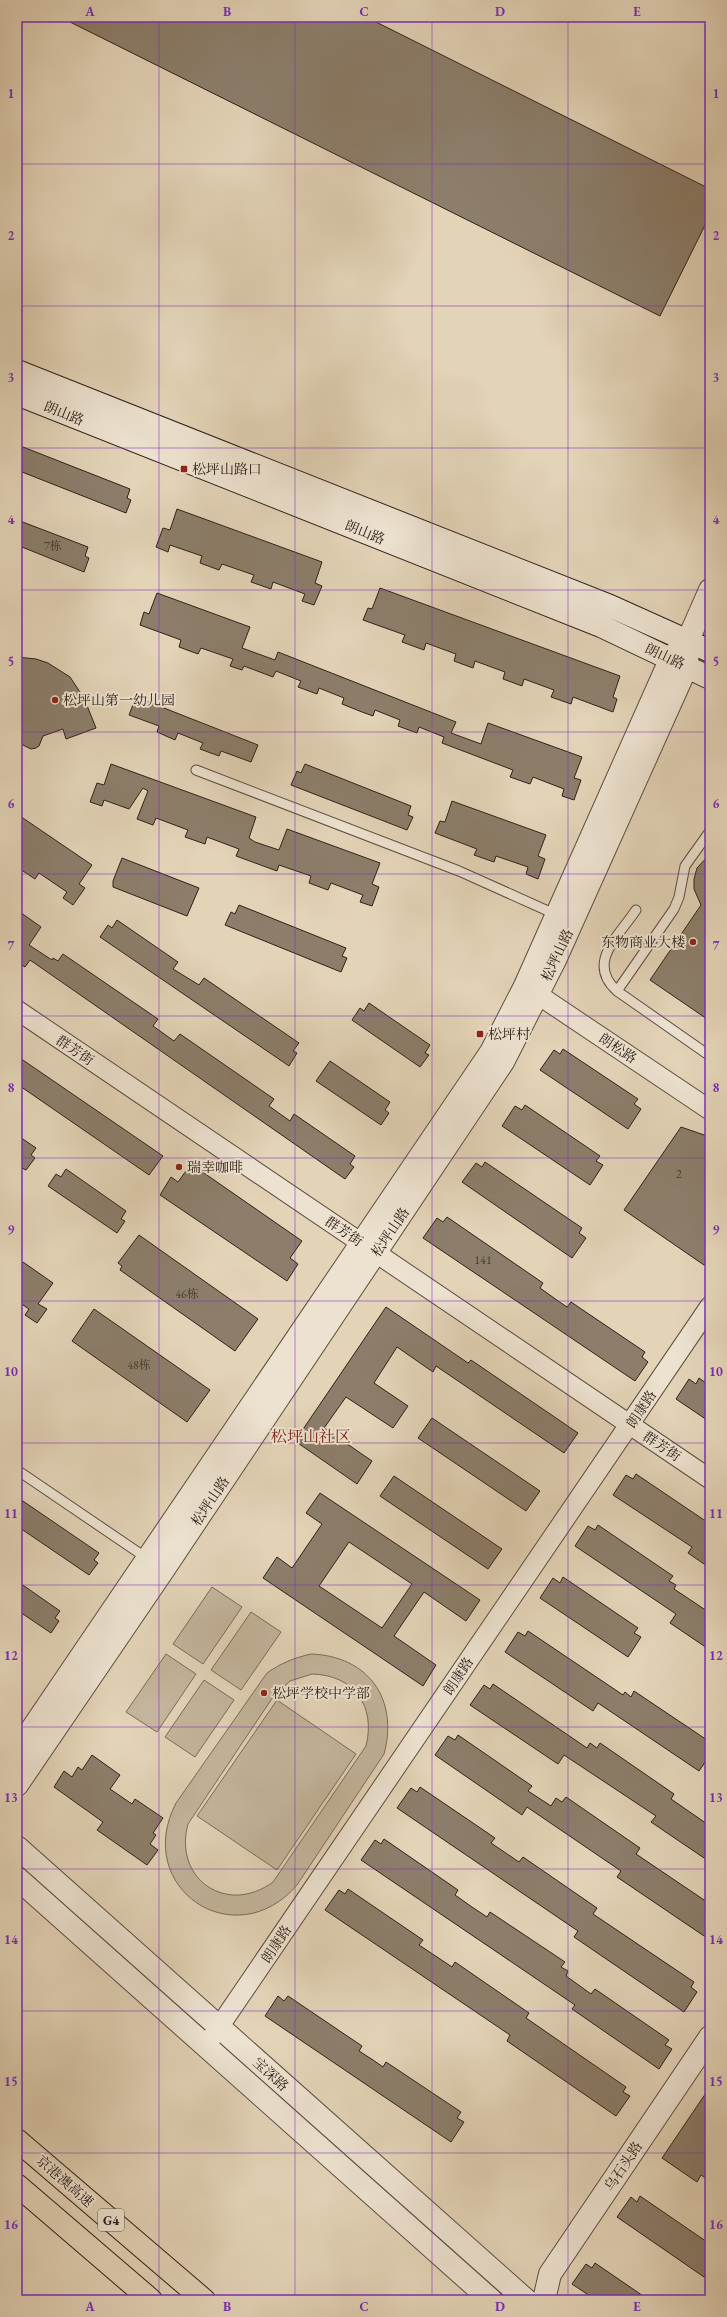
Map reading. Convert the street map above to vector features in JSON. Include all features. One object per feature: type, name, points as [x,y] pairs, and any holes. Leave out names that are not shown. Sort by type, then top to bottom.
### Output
[{"type":"highway","name":"京港澳高速","points":[[17,2140],[204,2300]]},
{"type":"highway","name":"G4","points":[[17,2185],[151,2300]]},
{"type":"street","name":"朗山路","points":[[17,371],[610,606],[710,651]]},
{"type":"street","name":"朗山路","points":[[17,394],[594,623],[710,678]]},
{"type":"street","name":"松坪山路","points":[[17,1785],[156,1564],[370,1249],[491,1052],[532,990],[710,590]]},
{"type":"street","name":"朗松路","points":[[532,990],[710,1110]]},
{"type":"street","name":"群芳街","points":[[17,1010],[710,1479]]},
{"type":"street","name":"朗康路","points":[[206,2046],[710,1306]]},
{"type":"street","name":"松坪山路","points":[[17,1751],[156,1564]]},
{"type":"street","name":"宝深路","points":[[17,1847],[526,2300]]},
{"type":"street","name":"宝深路","points":[[17,1878],[491,2300]]},
{"type":"street","name":"乌石头路","points":[[544,2300],[550,2274],[710,2037]]},
{"type":"lane","points":[[196,770],[459,871],[565,918]]},
{"type":"lane","points":[[617,991],[674,909],[679,897],[685,866],[710,831]]},
{"type":"lane","points":[[636,910],[607,953],[603,964],[605,977],[617,991],[710,1056]]},
{"type":"lane","points":[[17,1470],[156,1564]]},
{"type":"shaded area","points":[[212,1587],[242,1607],[203,1664],[173,1644]]},
{"type":"shaded area","points":[[251,1612],[281,1632],[241,1690],[211,1670]]},
{"type":"shaded area","points":[[166,1654],[196,1674],[157,1732],[126,1712]]},
{"type":"shaded area","points":[[311,1654],[331,1657],[349,1663],[363,1672],[374,1684],[383,1699],[387,1715],[388,1734],[384,1754],[297,1885],[272,1906],[246,1915],[220,1913],[197,1903],[179,1885],[168,1862],[166,1834],[176,1803],[267,1673],[293,1659]],"holes":[[[312,1674],[340,1680],[358,1695],[368,1718],[366,1746],[273,1882],[256,1892],[238,1895],[222,1893],[208,1886],[196,1875],[188,1861],[185,1844],[188,1824],[273,1697],[290,1681]]]},
{"type":"shaded area","points":[[204,1680],[234,1700],[195,1757],[165,1737]]},
{"type":"shaded area","points":[[277,1700],[356,1754],[277,1870],[197,1816]]},
{"type":"building","points":[[60,17],[366,17],[710,189],[710,215],[660,316]]},
{"type":"building","points":[[23,447],[130,489],[127,498],[131,500],[126,513],[17,470],[17,455],[20,455]]},
{"type":"building","points":[[177,509],[322,562],[315,583],[322,586],[314,605],[302,601],[305,594],[273,582],[271,589],[251,582],[254,575],[222,564],[219,570],[200,563],[202,556],[170,545],[168,552],[156,547],[163,528],[170,530]]},
{"type":"building","points":[[20,521],[88,547],[85,556],[89,558],[84,572],[17,545],[17,528]]},
{"type":"building","points":[[380,588],[620,676],[613,697],[617,699],[613,712],[573,697],[571,704],[551,697],[554,690],[524,679],[522,686],[503,679],[505,672],[475,661],[473,668],[454,661],[456,654],[426,643],[424,650],[402,642],[405,635],[363,620],[368,608],[372,609]]},
{"type":"building","points":[[157,593],[250,627],[242,648],[275,660],[278,652],[456,722],[451,733],[481,744],[488,723],[582,757],[574,778],[581,780],[574,800],[562,796],[564,789],[533,777],[530,784],[510,777],[513,770],[442,743],[444,737],[419,727],[417,733],[398,726],[400,720],[375,710],[373,716],[362,712],[342,704],[344,698],[319,688],[317,694],[298,687],[301,681],[276,671],[273,677],[244,666],[242,670],[230,666],[233,659],[201,648],[198,654],[179,647],[181,640],[140,625],[144,612],[149,614]]},
{"type":"building","name":"松坪山第一幼儿园","points":[[17,657],[36,659],[48,663],[70,677],[84,698],[96,728],[66,739],[63,729],[43,736],[39,746],[31,749],[17,742]]},
{"type":"building","points":[[136,697],[258,745],[251,762],[221,751],[219,756],[200,749],[203,743],[178,733],[175,740],[157,732],[159,726],[129,715]]},
{"type":"building","points":[[111,764],[256,817],[249,838],[255,842],[279,850],[287,829],[380,863],[372,884],[379,887],[372,906],[360,902],[363,895],[331,883],[328,890],[309,883],[311,876],[279,865],[277,871],[236,856],[239,849],[207,837],[205,844],[185,837],[188,830],[156,818],[153,825],[137,819],[148,791],[143,788],[129,809],[104,800],[102,806],[90,802],[97,783],[104,785]]},
{"type":"building","points":[[305,764],[411,806],[408,815],[413,817],[407,830],[291,785],[297,771],[301,773]]},
{"type":"building","points":[[452,801],[546,835],[538,856],[545,859],[538,879],[526,874],[528,867],[496,856],[494,862],[474,855],[477,849],[435,833],[440,821],[445,822]]},
{"type":"building","points":[[17,814],[92,865],[79,884],[85,888],[73,905],[63,898],[67,892],[39,873],[35,879],[17,867]]},
{"type":"building","name":"东物商业大楼","points":[[710,854],[710,1021],[650,980],[701,905],[694,889],[694,879],[697,868]]},
{"type":"building","points":[[122,858],[199,888],[187,916],[113,887],[113,881]]},
{"type":"building","points":[[239,905],[346,948],[342,956],[347,958],[341,972],[225,925],[231,912],[235,914]]},
{"type":"building","points":[[17,910],[41,927],[29,945],[52,960],[53,958],[58,961],[63,954],[158,1019],[153,1026],[174,1041],[180,1034],[274,1099],[269,1106],[290,1121],[294,1114],[355,1156],[350,1164],[354,1167],[345,1179],[30,960],[25,967],[17,962]]},
{"type":"building","points":[[117,920],[178,962],[173,969],[199,985],[204,978],[299,1043],[293,1051],[297,1053],[289,1066],[100,937],[108,925],[112,928]]},
{"type":"building","points":[[369,1003],[430,1045],[425,1053],[429,1055],[420,1067],[352,1020],[360,1008],[364,1011]]},
{"type":"building","points":[[563,1049],[638,1099],[634,1104],[641,1109],[628,1129],[540,1070],[554,1050],[560,1054]]},
{"type":"building","points":[[17,1056],[163,1156],[149,1175],[17,1084]]},
{"type":"building","points":[[330,1061],[390,1102],[385,1110],[389,1113],[381,1125],[316,1081]]},
{"type":"building","points":[[525,1105],[600,1156],[596,1161],[603,1165],[590,1185],[502,1126],[515,1106],[522,1110]]},
{"type":"building","points":[[681,1127],[710,1137],[710,1257],[704,1265],[624,1210]]},
{"type":"building","points":[[17,1135],[36,1148],[31,1155],[35,1158],[26,1170],[22,1168],[17,1175]]},
{"type":"building","points":[[485,1162],[582,1228],[579,1233],[586,1238],[572,1258],[462,1182],[476,1163],[482,1167]]},
{"type":"building","points":[[191,1164],[302,1241],[290,1258],[298,1264],[287,1281],[160,1195],[171,1177],[178,1182]]},
{"type":"building","points":[[66,1169],[126,1211],[121,1219],[125,1221],[117,1233],[48,1186],[56,1174],[61,1177]]},
{"type":"building","points":[[447,1217],[543,1283],[540,1288],[561,1303],[567,1307],[571,1302],[645,1352],[642,1357],[648,1362],[635,1381],[423,1238],[437,1218],[443,1222]]},
{"type":"building","points":[[139,1235],[258,1319],[235,1351],[120,1270],[122,1266],[118,1263]]},
{"type":"building","points":[[23,1262],[53,1283],[38,1304],[47,1309],[37,1323],[25,1315],[29,1309],[17,1301],[17,1270]]},
{"type":"building","points":[[386,1307],[468,1363],[471,1360],[578,1433],[564,1453],[436,1366],[433,1372],[397,1347],[374,1383],[408,1406],[393,1428],[346,1397],[324,1428],[372,1461],[357,1484],[295,1441]]},
{"type":"building","points":[[94,1309],[210,1390],[187,1422],[72,1341]]},
{"type":"building","points":[[699,1378],[710,1386],[710,1422],[676,1399],[689,1379],[696,1384]]},
{"type":"building","points":[[432,1418],[540,1491],[526,1511],[418,1438]]},
{"type":"building","points":[[636,1474],[710,1524],[710,1568],[688,1553],[692,1547],[613,1495],[626,1475],[633,1479]]},
{"type":"building","points":[[394,1476],[502,1549],[488,1569],[380,1496]]},
{"type":"building","points":[[320,1493],[480,1600],[466,1621],[424,1592],[394,1636],[436,1665],[423,1686],[263,1578],[277,1557],[292,1568],[322,1524],[306,1513]],"holes":[[[349,1542],[412,1584],[382,1628],[319,1586]]]},
{"type":"building","points":[[17,1497],[99,1553],[94,1560],[98,1563],[89,1575],[17,1526]]},
{"type":"building","points":[[598,1525],[673,1576],[669,1581],[676,1585],[674,1589],[710,1613],[710,1650],[670,1623],[676,1614],[575,1546],[588,1526],[595,1530]]},
{"type":"building","points":[[563,1577],[638,1628],[634,1633],[641,1637],[628,1657],[540,1598],[553,1578],[560,1583]]},
{"type":"building","points":[[17,1581],[60,1611],[55,1618],[59,1621],[51,1633],[17,1610]]},
{"type":"building","points":[[528,1631],[623,1695],[625,1692],[631,1697],[634,1691],[710,1742],[710,1755],[699,1771],[598,1703],[593,1711],[505,1652],[518,1632],[525,1636]]},
{"type":"building","points":[[493,1684],[587,1748],[590,1743],[597,1748],[600,1743],[674,1794],[671,1799],[710,1826],[710,1862],[651,1822],[656,1816],[564,1755],[558,1764],[470,1705],[484,1685],[490,1689]]},
{"type":"building","points":[[458,1735],[532,1786],[528,1791],[551,1806],[556,1798],[562,1802],[566,1797],[640,1848],[636,1854],[710,1904],[710,1940],[617,1877],[621,1871],[527,1807],[522,1815],[435,1755],[448,1736],[455,1740]]},
{"type":"building","points":[[92,1755],[120,1775],[110,1789],[132,1804],[135,1799],[163,1818],[153,1833],[156,1835],[150,1844],[158,1850],[147,1865],[97,1830],[103,1822],[54,1787],[64,1771],[72,1777],[78,1767],[82,1770]]},
{"type":"building","points":[[420,1787],[495,1838],[491,1843],[519,1862],[523,1857],[597,1908],[593,1914],[694,1982],[691,1987],[697,1992],[684,2012],[574,1937],[578,1931],[397,1808],[411,1788],[417,1792]]},
{"type":"building","points":[[384,1839],[458,1890],[455,1895],[472,1907],[487,1917],[490,1912],[565,1962],[561,1967],[568,1971],[566,1976],[591,1994],[595,1989],[669,2040],[665,2045],[672,2049],[659,2069],[572,2009],[575,2005],[361,1860],[375,1840],[381,1844]]},
{"type":"building","points":[[348,1889],[423,1940],[419,1945],[452,1967],[455,1962],[529,2013],[526,2018],[626,2087],[623,2092],[630,2096],[616,2116],[507,2041],[510,2035],[325,1910],[339,1890],[345,1894]]},
{"type":"building","points":[[278,1996],[284,2001],[288,1996],[362,2046],[359,2051],[383,2067],[386,2062],[461,2112],[457,2118],[464,2122],[451,2142],[265,2016]]},
{"type":"building","points":[[710,2087],[710,2181],[701,2175],[697,2182],[662,2158]]},
{"type":"building","points":[[640,2196],[710,2244],[710,2269],[704,2277],[617,2217],[631,2197],[637,2202]]},
{"type":"building","points":[[595,2263],[649,2300],[596,2300],[572,2284],[586,2264],[592,2268]]},
{"type":"place","name":"松坪山路口","points":[[184,469]]},
{"type":"place","name":"松坪山第一幼儿园","points":[[55,700]]},
{"type":"place","name":"东物商业大楼","points":[[693,942]]},
{"type":"place","name":"松坪村","points":[[480,1034]]},
{"type":"place","name":"瑞幸咖啡","points":[[179,1167]]},
{"type":"place","name":"松坪学校中学部","points":[[264,1693]]},
{"type":"district","name":"松坪山社区","points":[[311,1436]]}]
